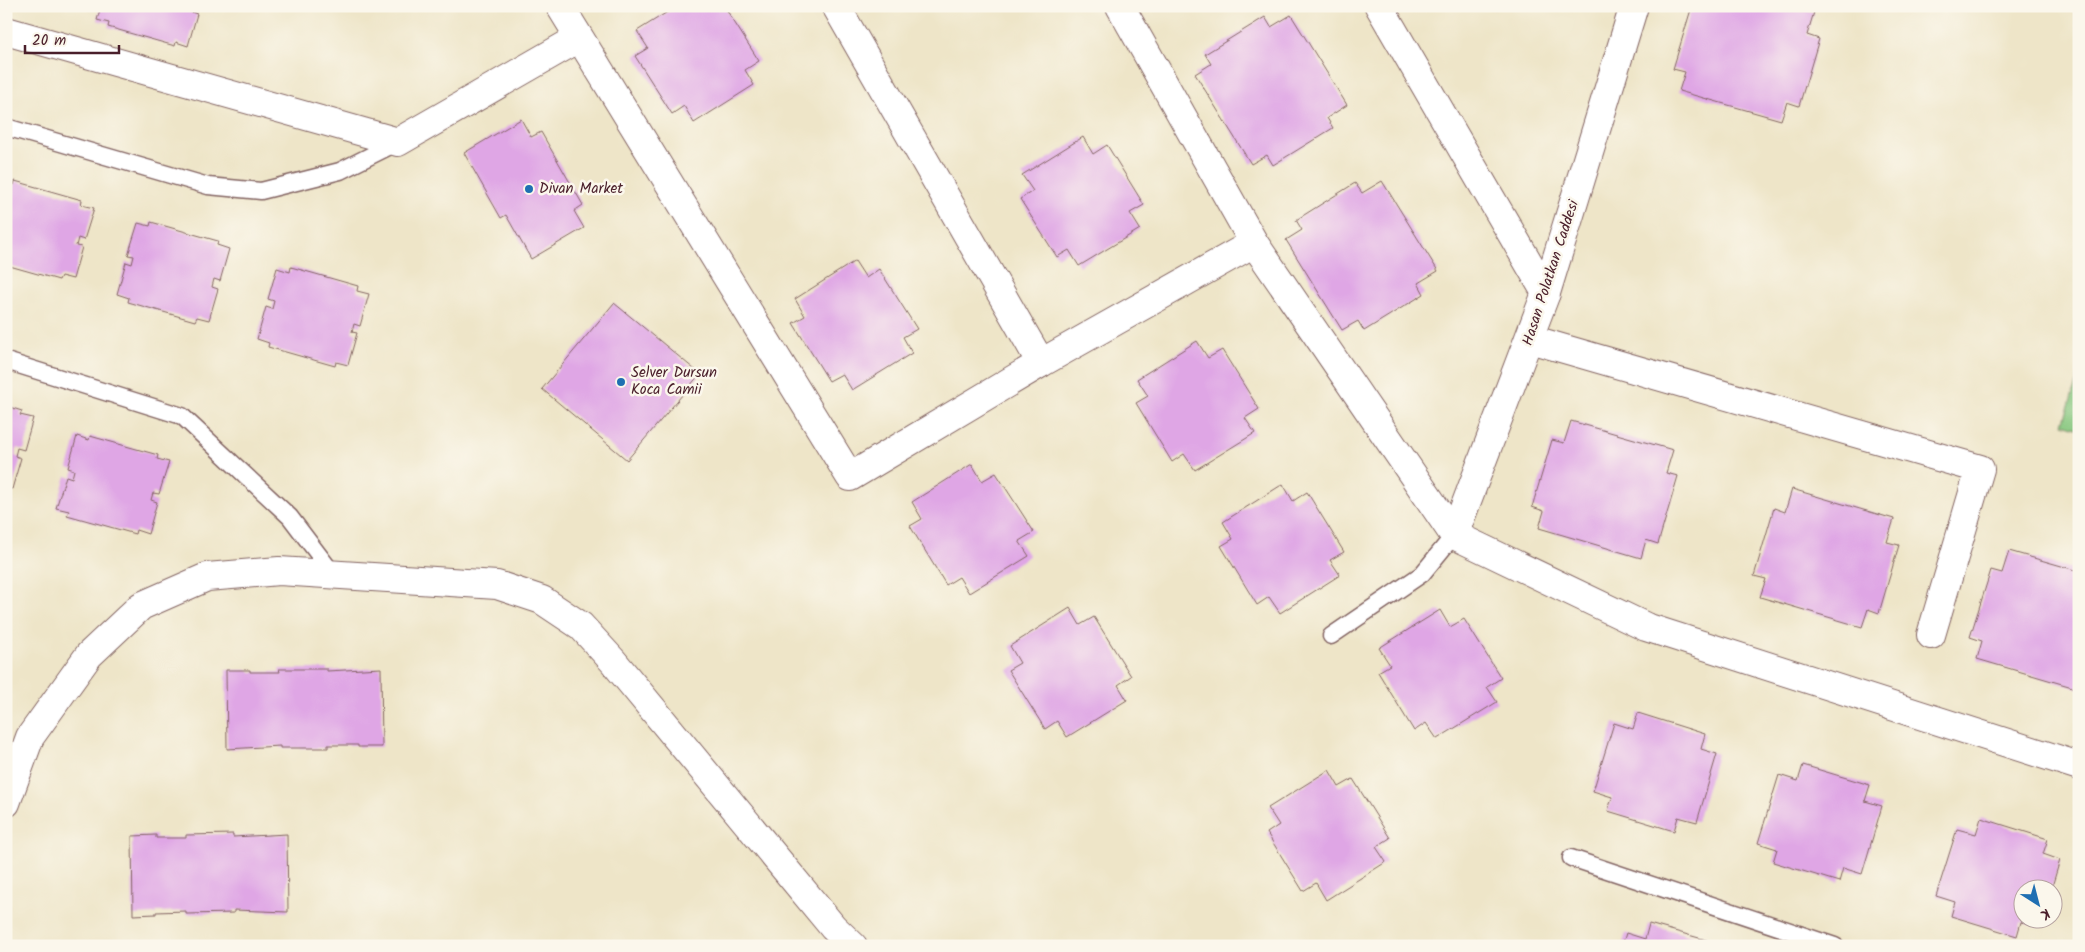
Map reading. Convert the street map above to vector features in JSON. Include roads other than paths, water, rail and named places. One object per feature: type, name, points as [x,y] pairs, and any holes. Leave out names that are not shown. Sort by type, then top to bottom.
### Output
[{"type":"street","points":[[560,6],[850,477],[1040,363],[1254,244]]},
{"type":"street","points":[[836,6],[1040,363]]},
{"type":"street","points":[[1120,6],[1254,244],[1454,535],[1646,627],[2079,766]]},
{"type":"street","points":[[1379,6],[1546,293]]},
{"type":"street","name":"Hasan Polatkan Caddesi","points":[[1454,535],[1546,293],[1634,6]]},
{"type":"street","points":[[6,31],[398,142],[580,38]]},
{"type":"street","points":[[1530,339],[1980,469],[1932,635]]},
{"type":"street","points":[[6,803],[30,737],[89,655],[141,606],[207,577],[279,571],[497,585],[542,600],[581,626],[614,661],[833,927],[853,946]]},
{"type":"lane","points":[[6,127],[208,186],[261,191],[340,171],[398,142]]},
{"type":"lane","points":[[6,361],[182,416],[290,517],[334,575]]},
{"type":"lane","points":[[1331,636],[1422,574],[1454,535]]},
{"type":"lane","points":[[1572,858],[1835,946]]},
{"type":"place","name":"Divan Market","points":[[529,189]]},
{"type":"place","name":"Selver Dursun Koca Camii","points":[[621,382]]}]
